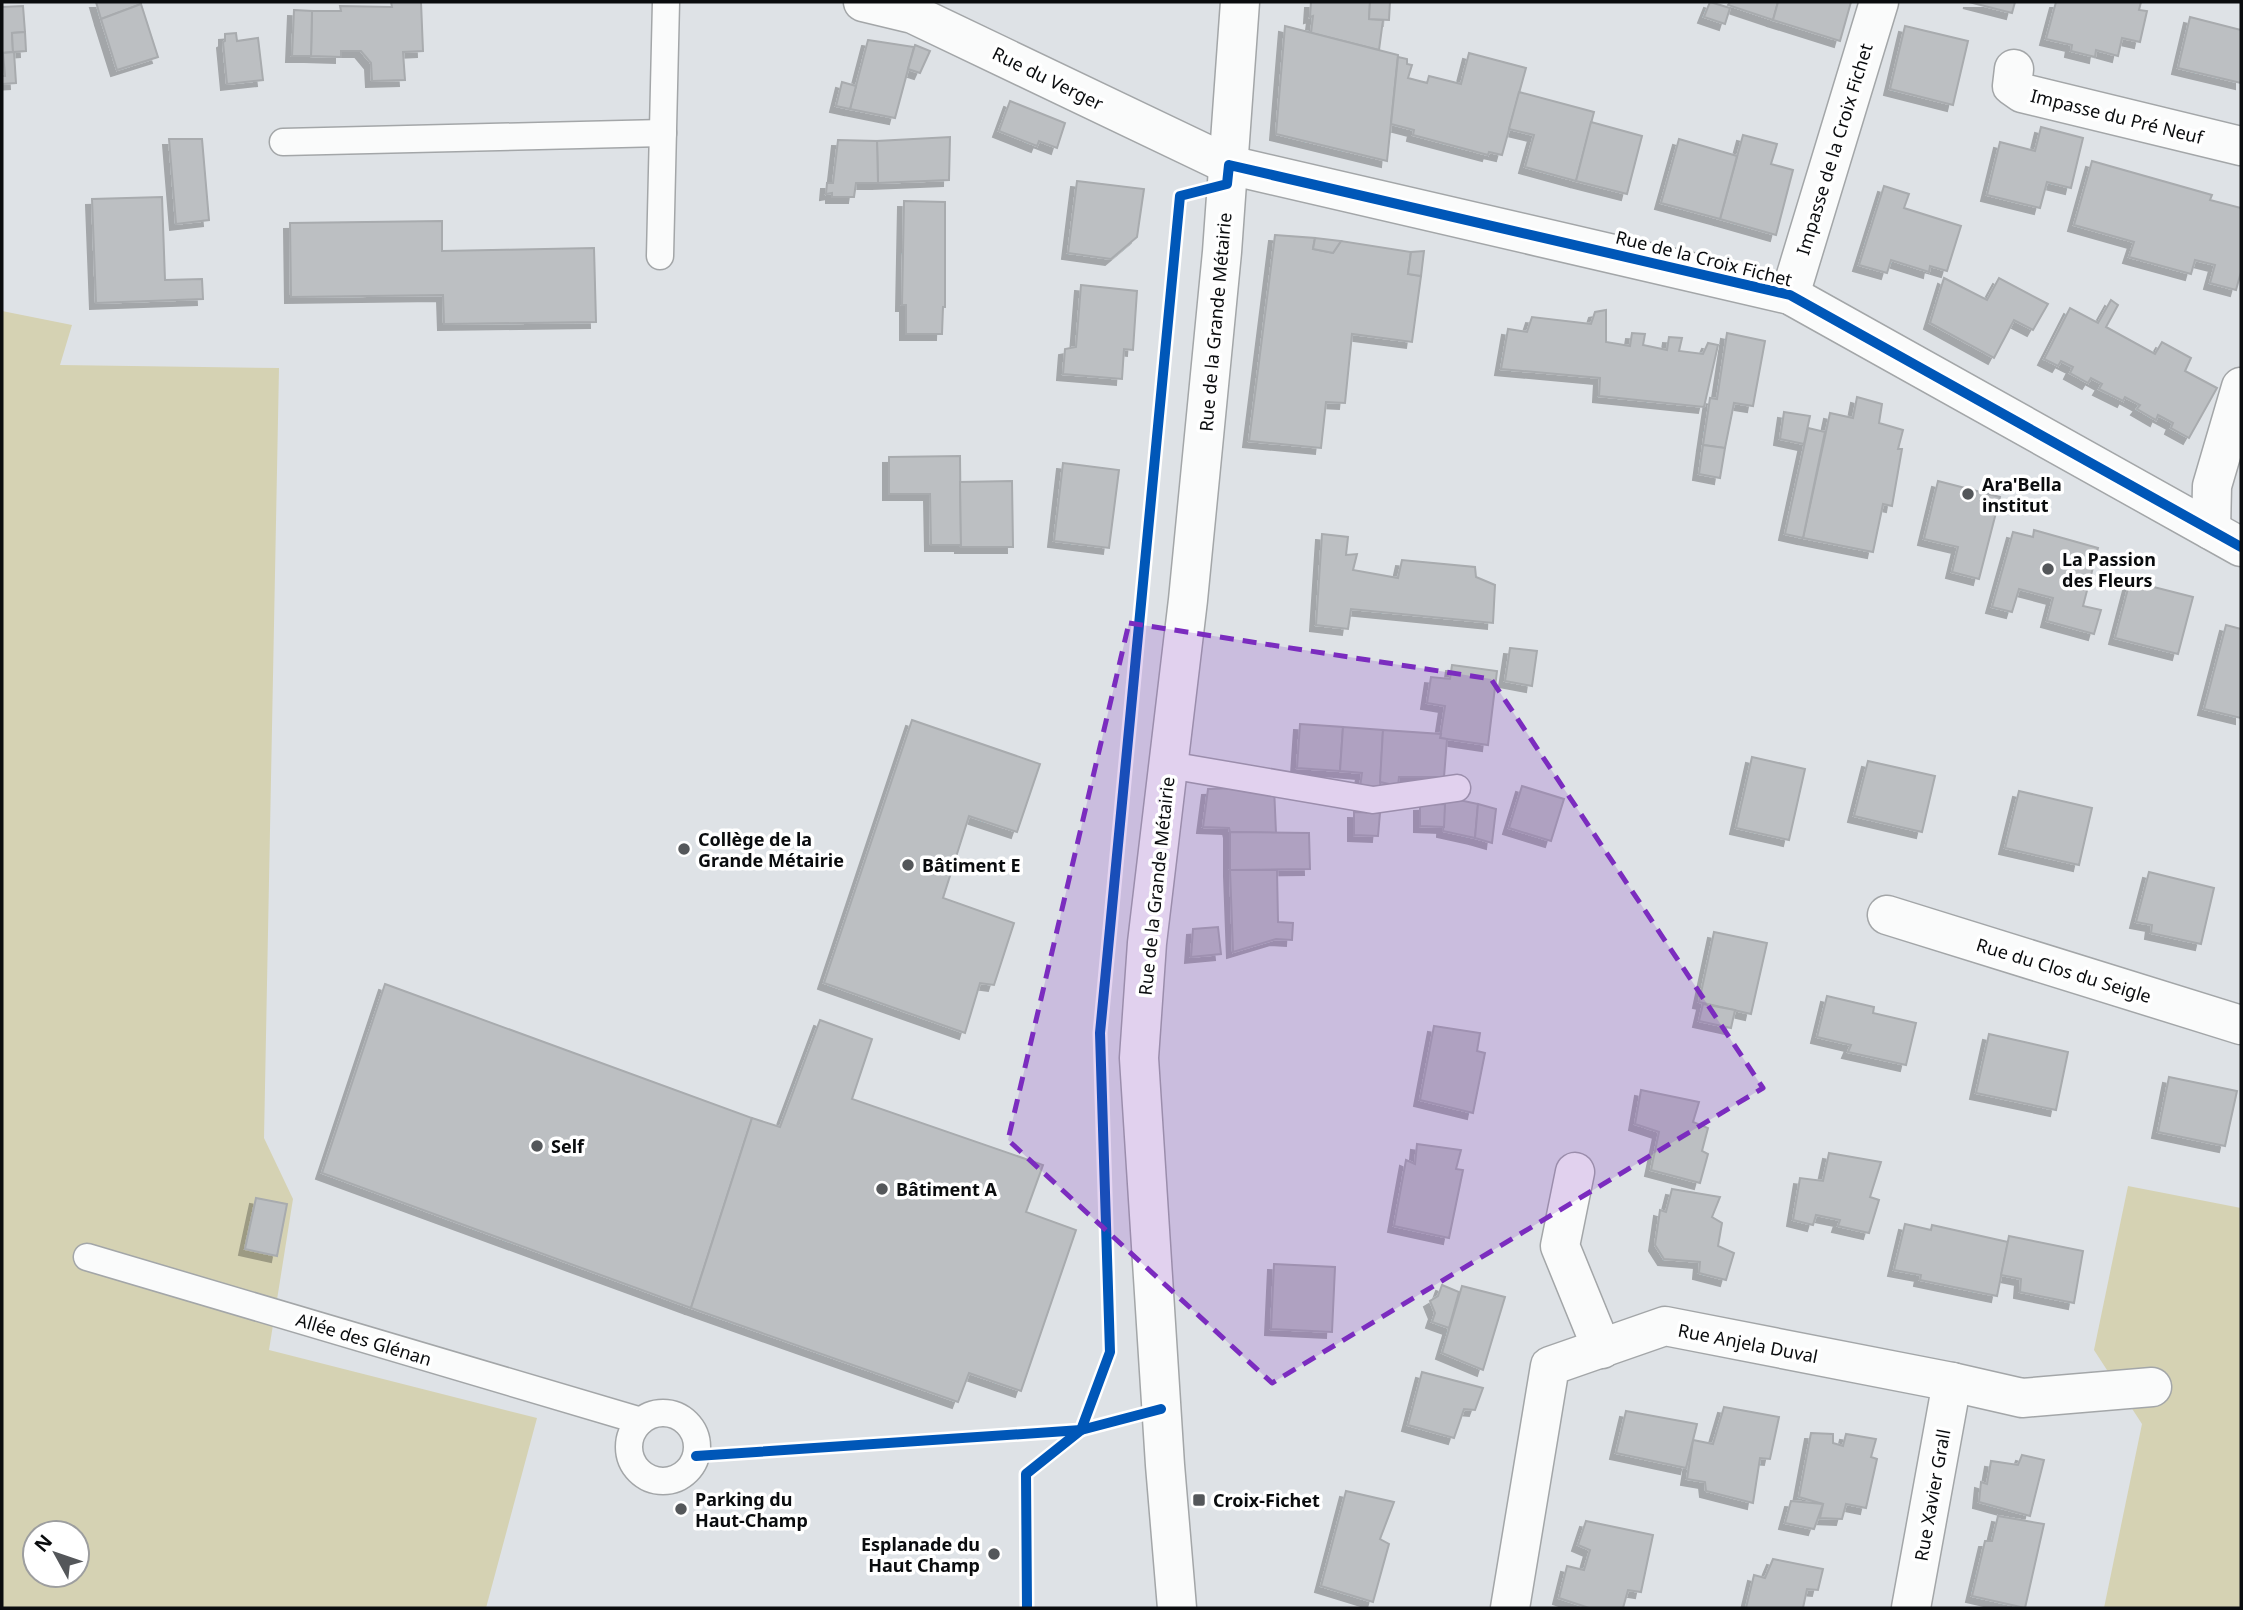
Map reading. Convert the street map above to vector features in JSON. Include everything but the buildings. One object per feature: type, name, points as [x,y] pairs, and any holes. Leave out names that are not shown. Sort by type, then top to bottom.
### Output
[{"type":"street","name":"Rue du Verger","points":[[863,2],[914,8],[1229,165]]},
{"type":"street","name":"Rue de la Grande Métairie","points":[[1177,1608],[1164,1465],[1139,1058],[1147,943],[1188,600],[1229,165],[1240,2]]},
{"type":"street","name":"Impasse de la Croix Fichet","points":[[1790,295],[1879,2]]},
{"type":"street","name":"Impasse du Pré Neuf","points":[[2014,69],[2012,86],[2022,93],[2241,146]]},
{"type":"street","name":"Rue de la Croix Fichet","points":[[1229,165],[1790,295],[2226,538]]},
{"type":"street","points":[[2226,538],[2212,486],[2241,387]]},
{"type":"street","name":"Rue du Clos du Seigle","points":[[1886,915],[2241,1025]]},
{"type":"street","points":[[1575,1172],[1560,1246],[1602,1349]]},
{"type":"street","name":"Rue Anjela Duval","points":[[1510,1608],[1550,1366],[1665,1326],[2021,1398],[2152,1387]]},
{"type":"street","name":"Rue Xavier Grall","points":[[1911,1608],[1952,1382]]},
{"type":"lane","points":[[660,256],[666,2]]},
{"type":"lane","points":[[283,142],[663,133]]},
{"type":"lane","points":[[1168,765],[1373,800],[1457,788]]},
{"type":"lane","name":"Allée des Glénan","points":[[87,1257],[641,1422]]},
{"type":"highlighted area","points":[[1129,623],[1491,679],[1763,1088],[1272,1383],[1008,1140]]},
{"type":"shaded area","points":[[2,311],[72,325],[60,365],[279,368],[264,1138],[293,1199],[269,1350],[537,1418],[486,1608],[2,1608]]},
{"type":"shaded area","points":[[2128,1186],[2241,1208],[2241,1608],[2104,1608],[2142,1424],[2094,1350]]},
{"type":"cycle path","points":[[1027,1608],[1026,1474],[1081,1430],[1110,1352],[1100,1033],[1180,196],[1227,184],[1229,165],[1790,295],[2241,547]]},
{"type":"cycle path","points":[[696,1456],[1081,1430],[1161,1409]]},
{"type":"place","name":"Ara'Bella institut","points":[[1968,494]]},
{"type":"place","name":"La Passion des Fleurs","points":[[2048,569]]},
{"type":"place","name":"Collège de la Grande Métairie","points":[[684,849]]},
{"type":"place","name":"Bâtiment E","points":[[908,865]]},
{"type":"place","name":"Self","points":[[537,1146]]},
{"type":"place","name":"Bâtiment A","points":[[882,1189]]},
{"type":"place","name":"Croix-Fichet","points":[[1199,1500]]},
{"type":"place","name":"Parking du Haut-Champ","points":[[681,1509]]},
{"type":"place","name":"Esplanade du Haut Champ","points":[[994,1554]]}]
